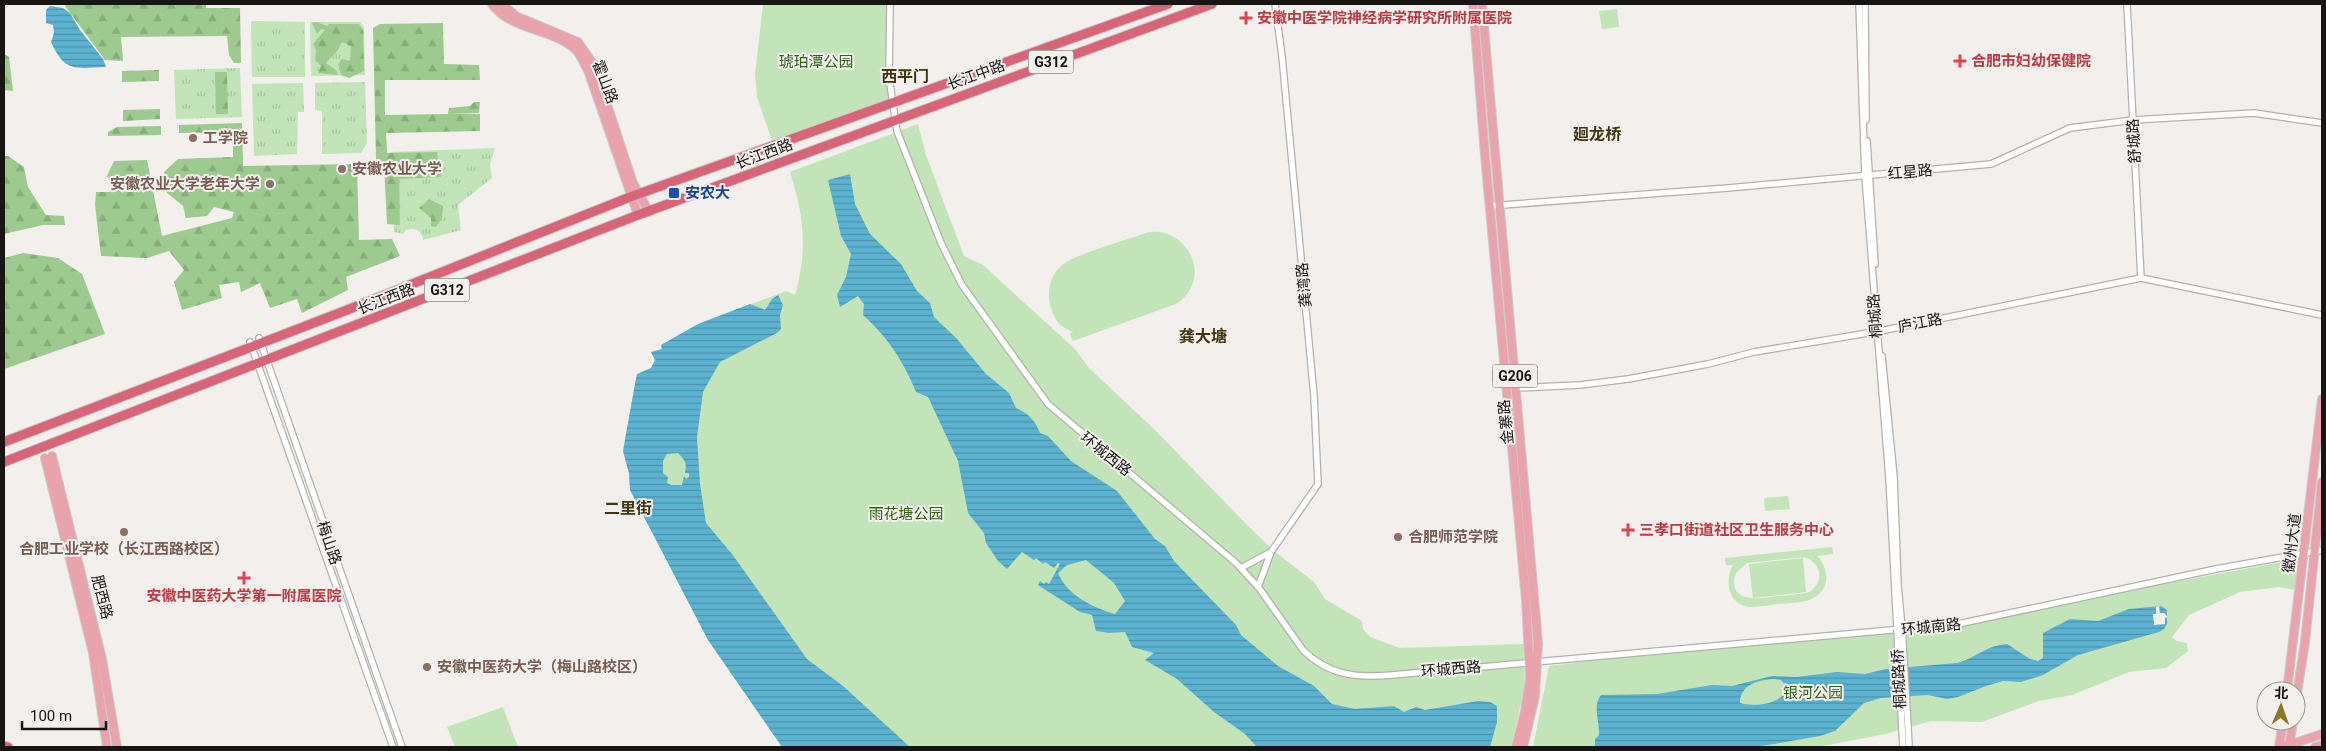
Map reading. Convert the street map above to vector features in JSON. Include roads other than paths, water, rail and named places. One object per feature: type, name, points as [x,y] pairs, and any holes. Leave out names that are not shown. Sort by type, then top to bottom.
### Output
[{"type":"highway","name":"长江中路","points":[[890,103],[1168,4]]},
{"type":"highway","name":"长江中路","points":[[893,121],[1212,4]]},
{"type":"highway","name":"长江西路","points":[[4,442],[255,342],[635,195],[890,103]]},
{"type":"highway","name":"长江西路","points":[[4,462],[638,215],[893,121]]},
{"type":"highway","points":[[4,746],[8,747]]},
{"type":"main road","name":"霍山路","points":[[492,4],[516,22],[563,42],[577,51],[588,70],[635,195],[648,212]]},
{"type":"main road","name":"霍山路","points":[[502,4],[516,16],[578,42],[594,65],[633,183],[638,215]]},
{"type":"main road","name":"金寨路","points":[[1473,4],[1489,206],[1526,600],[1534,662],[1516,747]]},
{"type":"main road","name":"金寨路","points":[[1482,4],[1536,600],[1535,696],[1523,747]]},
{"type":"main road","name":"徽州大道","points":[[2288,681],[2322,398]]},
{"type":"main road","name":"肥西路","points":[[107,747],[93,653],[49,457],[102,659],[117,747]]},
{"type":"main road","name":"徽州大道","points":[[2299,681],[2319,550],[2322,482]]},
{"type":"main road","points":[[2284,731],[2285,747]]},
{"type":"main road","points":[[2285,747],[2290,731]]},
{"type":"main road","points":[[2285,747],[2322,734]]},
{"type":"main road","points":[[2315,747],[2322,745]]},
{"type":"street","name":"环城西路","points":[[890,4],[889,68],[890,103],[893,121],[941,243],[958,277],[1029,380],[1058,414],[1241,568],[1258,587],[1303,650],[1334,672],[1373,677],[1534,662]]},
{"type":"street","name":"龚湾路","points":[[1271,552],[1318,484],[1314,396],[1282,56],[1275,4]]},
{"type":"street","name":"桐城路","points":[[1859,4],[1867,176],[1878,331],[1894,477],[1899,628]]},
{"type":"street","name":"桐城路","points":[[1864,4],[1867,176]]},
{"type":"street","name":"舒城路","points":[[2127,4],[2141,278]]},
{"type":"street","name":"红星路","points":[[1489,206],[1867,176],[1991,164],[2070,128],[2133,120],[2254,113],[2322,123]]},
{"type":"street","name":"庐江路","points":[[1516,388],[1580,385],[1628,379],[1708,364],[1754,352],[1878,331],[2141,278],[2322,315]]},
{"type":"street","name":"梅山路","points":[[255,342],[393,747]]},
{"type":"street","name":"梅山路","points":[[255,342],[402,747]]},
{"type":"street","name":"环城南路","points":[[1534,662],[1958,624],[2216,569],[2319,550]]},
{"type":"street","points":[[1241,568],[1271,552]]},
{"type":"street","points":[[1258,587],[1271,552]]},
{"type":"street","name":"桐城路桥","points":[[1899,628],[1905,728]]},
{"type":"street","points":[[1903,747],[1905,728]]},
{"type":"street","points":[[1905,728],[1909,747]]},
{"type":"water","points":[[50,6],[63,8],[70,13],[80,30],[103,59],[106,67],[79,68],[66,64],[61,59],[51,42],[54,33],[53,25],[46,23],[46,10]]},
{"type":"water","points":[[850,174],[855,204],[870,234],[901,264],[917,291],[930,303],[934,317],[956,338],[986,374],[1009,393],[1016,408],[1031,418],[1040,433],[1048,436],[1071,461],[1117,491],[1155,539],[1165,546],[1174,561],[1236,625],[1241,635],[1278,666],[1314,686],[1332,704],[1355,709],[1394,706],[1404,712],[1416,707],[1425,710],[1478,701],[1490,702],[1497,706],[1497,722],[1490,747],[1257,747],[1245,734],[1214,712],[1177,679],[1145,660],[1154,653],[1132,647],[1125,632],[1109,633],[1096,631],[1092,615],[1080,612],[1038,585],[1040,581],[1044,584],[1046,582],[1049,584],[1060,564],[1058,563],[1054,568],[1045,562],[1043,564],[1036,558],[1034,560],[1022,552],[1007,569],[998,561],[986,543],[984,533],[968,513],[958,461],[928,397],[916,392],[894,350],[863,315],[864,304],[858,296],[840,307],[837,295],[846,277],[851,254],[841,236],[828,180]],"holes":[[[1086,560],[1114,583],[1125,601],[1115,614],[1082,600],[1068,588],[1058,573],[1067,565]]]},
{"type":"water","points":[[778,295],[783,305],[780,315],[781,329],[777,333],[720,362],[703,392],[697,437],[700,484],[706,523],[732,554],[807,659],[843,686],[910,747],[782,747],[708,640],[630,490],[629,473],[623,451],[637,374],[651,368],[655,360],[651,352],[662,349],[661,345],[698,324],[750,304],[765,310],[772,299]],"holes":[[[678,453],[686,464],[685,473],[689,473],[689,477],[686,479],[684,476],[682,485],[671,485],[667,483],[668,477],[663,473],[663,461],[667,454]]]},
{"type":"water","points":[[2161,606],[2167,610],[2167,624],[2159,632],[2078,655],[2043,675],[2021,682],[2003,681],[1947,699],[1928,695],[1881,698],[1864,703],[1835,731],[1820,736],[1756,747],[1595,747],[1595,739],[1599,735],[1597,704],[1601,695],[1657,694],[1712,685],[1732,686],[1772,676],[1796,677],[1837,672],[1865,674],[1886,669],[1957,663],[1992,647],[2007,644],[2030,659],[2038,661],[2043,658],[2043,633],[2070,619],[2098,621],[2129,609]],"holes":[[[1774,679],[1781,680],[1787,687],[1785,693],[1780,698],[1767,703],[1752,705],[1740,703],[1743,691],[1751,684]]]},
{"type":"place","name":"安徽中医学院神经病学研究所附属医院","points":[[1246,18]]},
{"type":"place","name":"合肥市妇幼保健院","points":[[1960,61]]},
{"type":"place","name":"工学院","points":[[193,138]]},
{"type":"place","name":"安徽农业大学","points":[[342,169]]},
{"type":"place","name":"安徽农业大学老年大学","points":[[270,184]]},
{"type":"place","name":"安农大","points":[[674,193]]},
{"type":"place","name":"三孝口街道社区卫生服务中心","points":[[1628,530]]},
{"type":"place","name":"合肥工业学校（长江西路校区）","points":[[124,532]]},
{"type":"place","name":"合肥师范学院","points":[[1398,537]]},
{"type":"place","name":"安徽中医药大学第一附属医院","points":[[244,578]]},
{"type":"place","name":"安徽中医药大学（梅山路校区）","points":[[427,667]]},
{"type":"district","name":"西平门","points":[[905,76]]},
{"type":"district","name":"廻龙桥","points":[[1597,134]]},
{"type":"district","name":"龚大塘","points":[[1203,336]]},
{"type":"district","name":"二里街","points":[[628,508]]},
{"type":"park label","name":"琥珀潭公园","points":[[816,62]]},
{"type":"park label","name":"雨花塘公园","points":[[906,514]]},
{"type":"park label","name":"银河公园","points":[[1813,693]]}]
